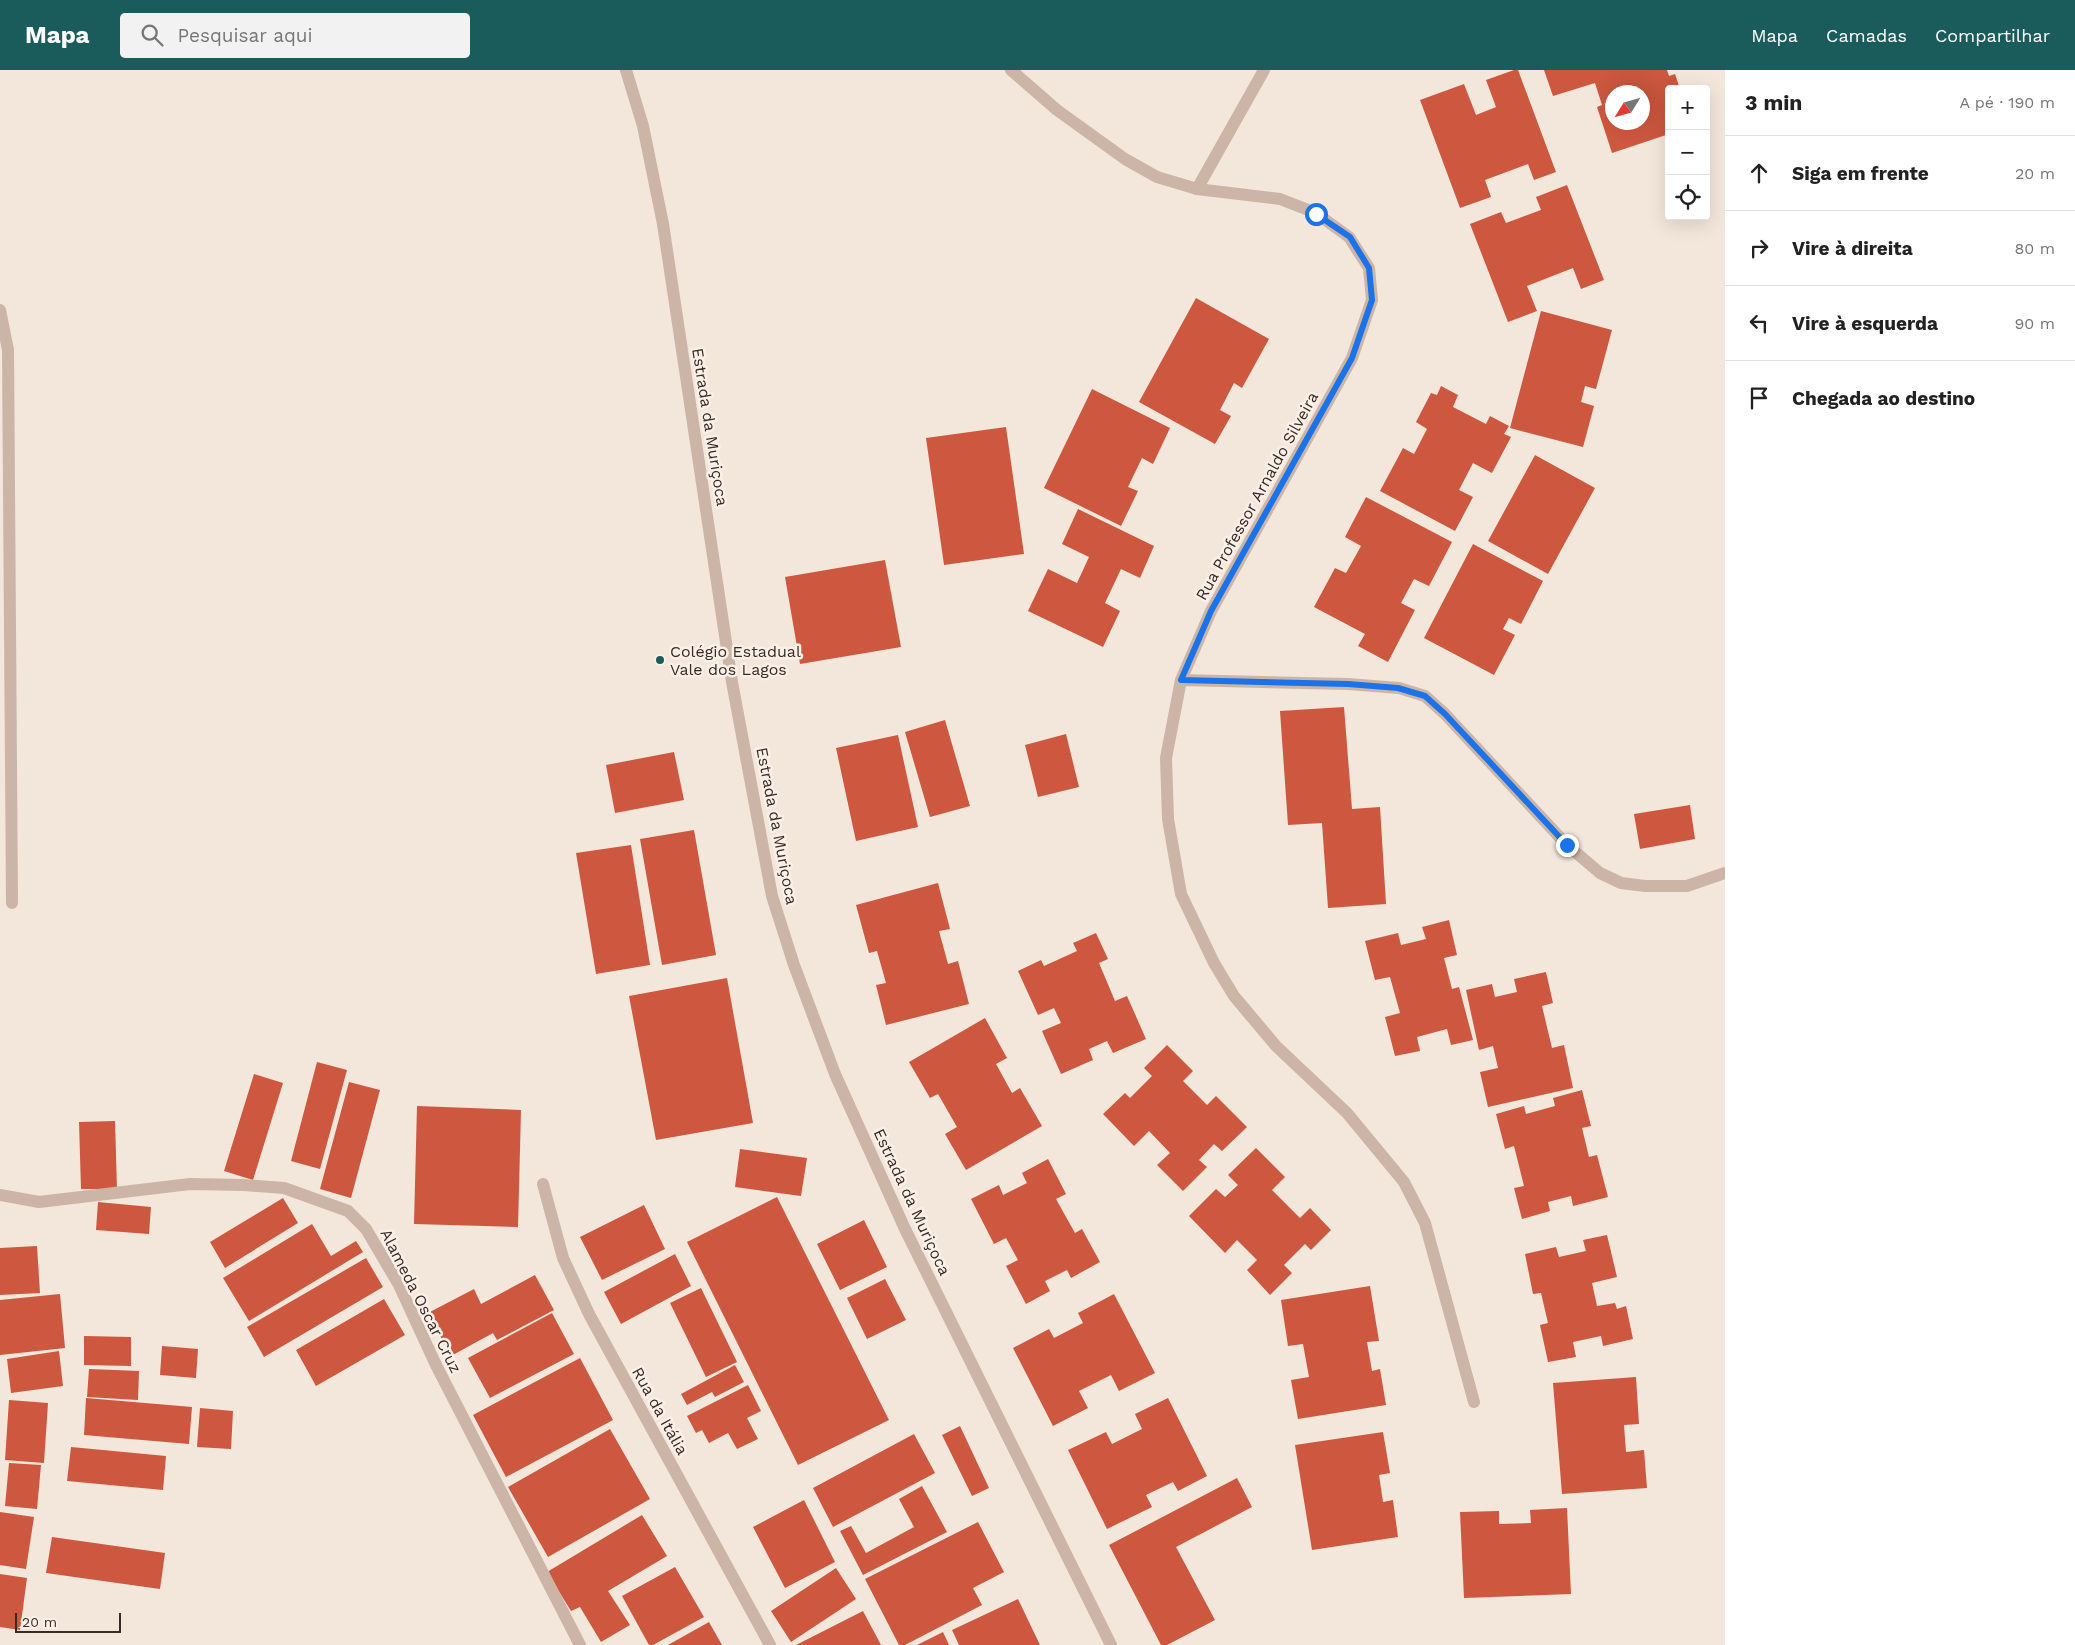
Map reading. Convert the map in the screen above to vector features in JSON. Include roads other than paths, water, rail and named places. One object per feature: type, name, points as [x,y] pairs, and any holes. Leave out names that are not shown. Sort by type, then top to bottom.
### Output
[{"type":"street","name":"Estrada da Muriçoca","points":[[626,70],[643,126],[663,224],[732,682],[772,896],[794,964],[836,1074],[901,1220],[1111,1645]]},
{"type":"street","name":"Rua Professor Arnaldo Silveira","points":[[1011,70],[1057,110],[1125,159],[1157,177],[1197,189],[1280,199],[1316,214],[1350,237],[1369,268],[1372,300],[1352,358],[1211,611],[1181,680],[1166,758],[1168,819],[1181,894],[1214,963],[1234,996],[1276,1046],[1347,1113],[1404,1182],[1425,1223],[1474,1402]]},
{"type":"street","points":[[1197,189],[1264,70]]},
{"type":"street","points":[[0,310],[8,350],[12,903]]},
{"type":"street","points":[[1181,680],[1348,684],[1398,688],[1425,696],[1445,714],[1567,845],[1600,873],[1621,883],[1645,886],[1687,886],[1725,873]]},
{"type":"street","name":"Alameda Oscar Cruz","points":[[0,1195],[39,1202],[190,1184],[244,1185],[284,1188],[348,1211],[366,1229],[398,1286],[436,1365],[580,1645]]},
{"type":"street","name":"Rua da Itália","points":[[543,1184],[563,1258],[589,1314],[770,1645]]},
{"type":"place","name":"Colégio Estadual Vale dos Lagos","points":[[660,660]]}]
